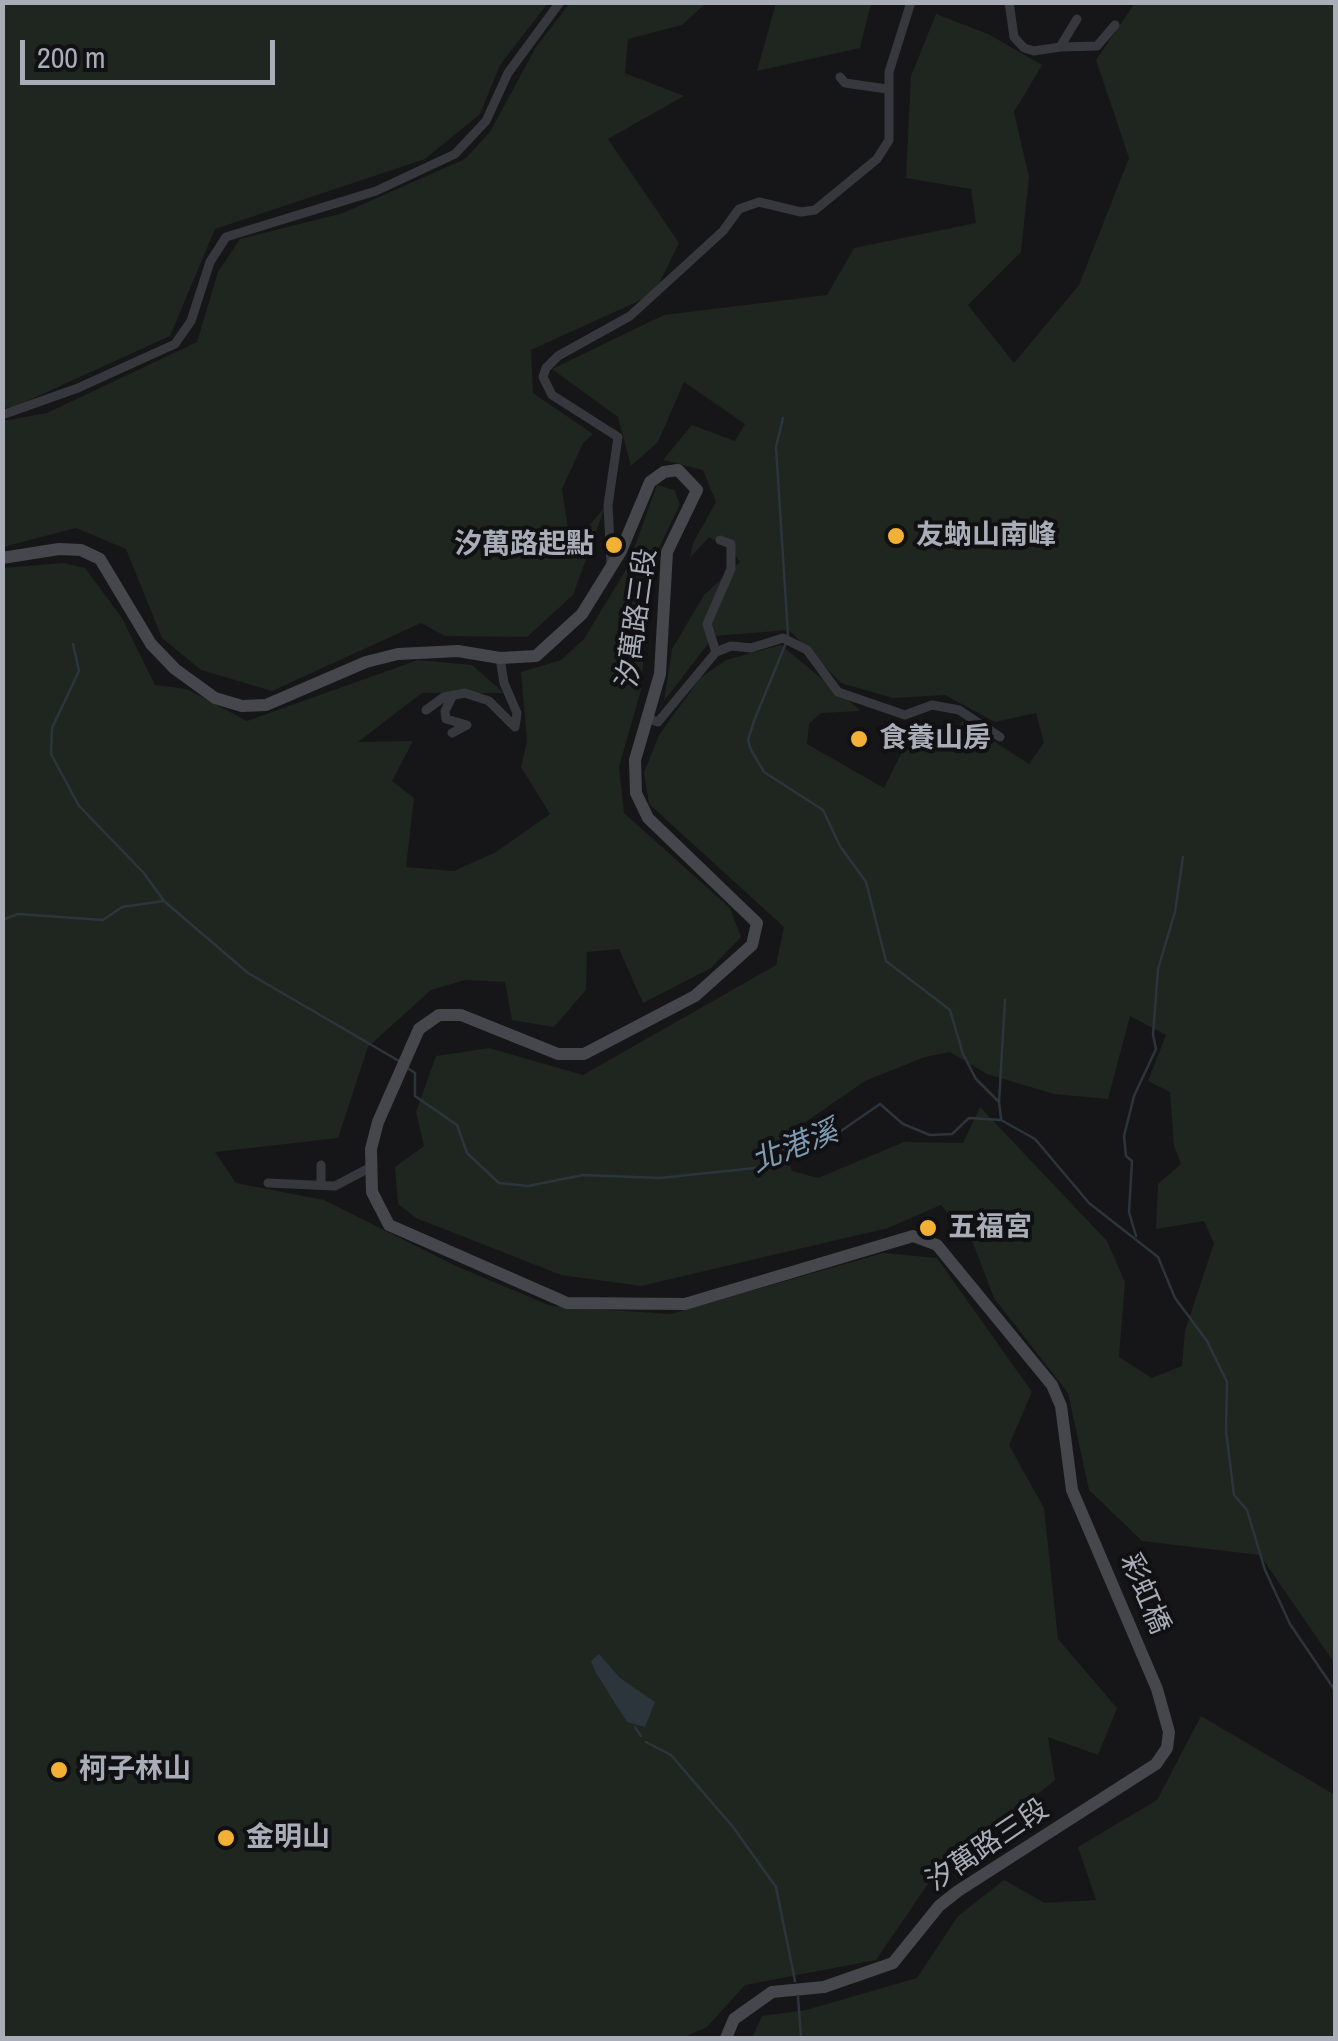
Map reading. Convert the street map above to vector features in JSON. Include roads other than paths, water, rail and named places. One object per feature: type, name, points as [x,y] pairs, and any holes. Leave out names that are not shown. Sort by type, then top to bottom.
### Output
[{"type":"street","points":[[2,415],[78,388],[175,344],[191,321],[210,262],[226,236],[376,191],[455,154],[486,121],[508,73],[560,2]]},
{"type":"street","points":[[612,568],[608,505],[618,437],[552,395],[542,376],[546,368],[558,356],[630,316],[723,231],[739,208],[759,202],[801,212],[828,202],[877,158],[889,140],[887,89],[911,2]]},
{"type":"street","points":[[1009,2],[1014,37],[1024,48],[1046,51],[1060,46],[1097,46],[1114,25]]},
{"type":"street","points":[[1060,46],[1078,19]]},
{"type":"street","points":[[840,77],[844,82],[887,89]]},
{"type":"street","name":"汐萬路三段","points":[[2,558],[81,550],[100,559],[151,644],[215,698],[242,706],[266,705],[366,662],[398,654],[458,650],[500,658],[536,656],[582,614],[612,568],[650,482],[664,472],[678,470],[696,490],[667,552],[660,674],[635,760],[640,805],[648,818],[757,923],[752,946],[696,996],[584,1054],[558,1054],[461,1015],[439,1015],[419,1029],[378,1122],[371,1167]]},
{"type":"street","points":[[716,652],[707,624],[731,569],[731,544],[720,540]]},
{"type":"street","points":[[646,718],[658,722],[716,652],[730,646],[751,648],[782,638],[797,642],[838,692],[905,715],[932,705],[958,710],[1000,737]]},
{"type":"street","points":[[426,710],[454,694],[465,693],[490,702],[515,726],[517,713],[504,684],[500,658]]},
{"type":"street","points":[[452,733],[467,725],[446,718],[444,711],[454,694]]},
{"type":"street","points":[[321,1184],[322,1165]]},
{"type":"street","points":[[268,1183],[334,1186],[371,1167]]},
{"type":"street","name":"彩虹橋","points":[[371,1167],[372,1192],[389,1224],[568,1303],[685,1304],[848,1254],[923,1237],[938,1245],[1052,1386],[1061,1406],[1072,1490],[1158,1689],[1169,1732]]},
{"type":"street","name":"汐萬路三段","points":[[726,2038],[734,2019],[772,1992],[824,1987],[893,1963],[939,1906],[958,1891],[1156,1764],[1167,1748],[1169,1732]]},
{"type":"waterway","points":[[783,418],[776,447],[788,635]]},
{"type":"waterway","points":[[786,643],[754,721],[748,740],[751,750],[764,772],[823,810],[840,846],[866,882],[886,961],[950,1010],[963,1054],[976,1079],[999,1102],[1001,1118]]},
{"type":"waterway","points":[[73,644],[79,671],[52,728],[51,754],[79,806],[143,872],[164,901]]},
{"type":"waterway","points":[[1136,1236],[1129,1212],[1132,1161],[1126,1156],[1124,1136],[1134,1096],[1156,1049],[1153,1035],[1158,969],[1175,912],[1183,857]]},
{"type":"waterway","name":"北港溪","points":[[2,920],[18,914],[103,920],[122,907],[164,901],[248,973],[399,1061]]},
{"type":"waterway","points":[[999,1102],[1005,1000]]},
{"type":"waterway","name":"北港溪","points":[[409,1069],[415,1073],[415,1096],[457,1125],[467,1153],[499,1183],[528,1186],[583,1175],[660,1178],[764,1167],[778,1150],[825,1142],[880,1104],[903,1124],[930,1135],[952,1134],[969,1118],[1001,1120],[1035,1139],[1089,1203],[1158,1257],[1175,1298],[1207,1341],[1227,1382],[1226,1431],[1234,1495],[1247,1510],[1265,1570],[1290,1624],[1336,1692]]},
{"type":"waterway","points":[[635,1727],[641,1736]]},
{"type":"waterway","points":[[646,1742],[671,1755],[733,1827],[776,1887],[795,1981]]},
{"type":"waterway","points":[[798,1997],[801,2038]]},
{"type":"place","name":"友蚋山南峰","points":[[896,536]]},
{"type":"place","name":"汐萬路起點","points":[[614,545]]},
{"type":"place","name":"食養山房","points":[[859,739]]},
{"type":"place","name":"五福宮","points":[[928,1228]]},
{"type":"place","name":"柯子林山","points":[[59,1770]]},
{"type":"place","name":"金明山","points":[[226,1838]]}]
